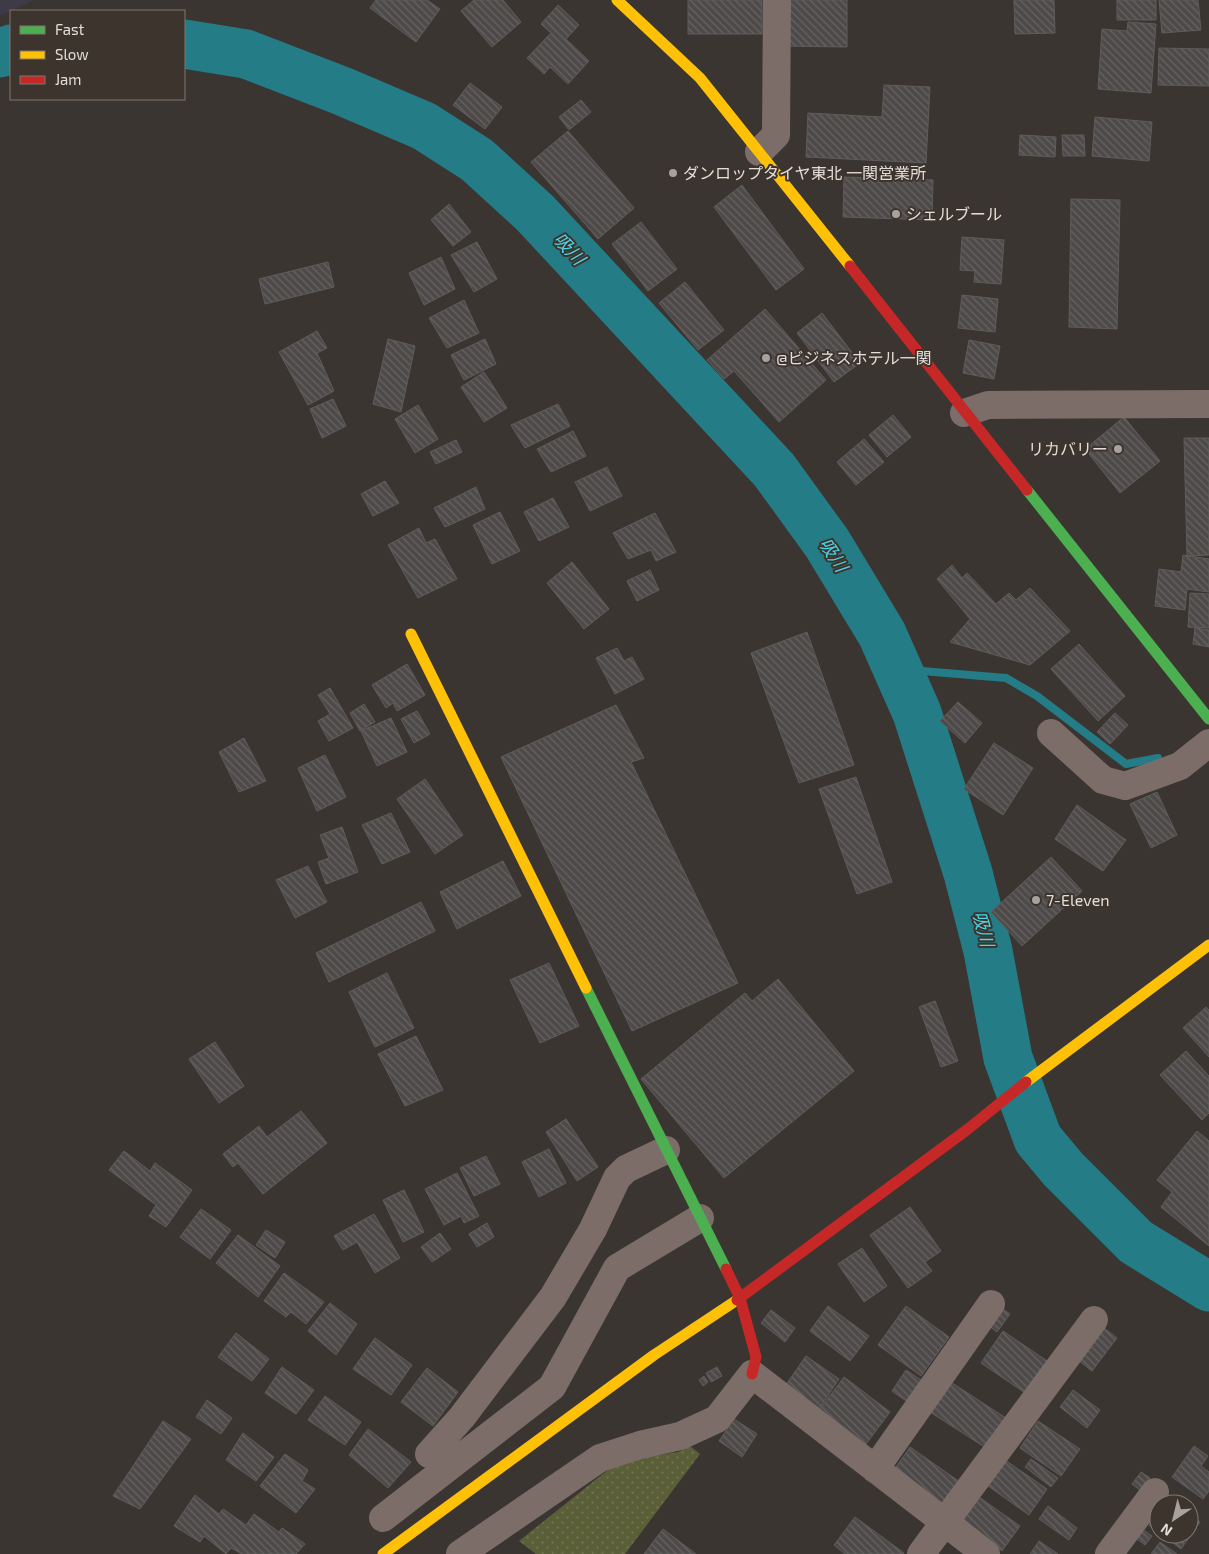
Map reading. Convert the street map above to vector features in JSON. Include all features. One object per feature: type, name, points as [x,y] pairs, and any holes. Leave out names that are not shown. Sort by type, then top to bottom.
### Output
[{"type":"street","points":[[617,0],[700,78],[964,413],[1209,719]]},
{"type":"street","points":[[759,152],[776,135],[777,0]]},
{"type":"street","points":[[964,413],[988,405],[1209,404]]},
{"type":"street","points":[[411,634],[740,1298],[756,1357],[752,1374],[716,1419],[680,1436],[640,1445],[600,1458],[460,1554]]},
{"type":"street","points":[[1051,734],[1103,780],[1125,786],[1180,766],[1209,743]]},
{"type":"street","points":[[383,1554],[654,1354],[740,1298],[968,1129],[1060,1055],[1209,945]]},
{"type":"street","points":[[429,1454],[462,1417],[553,1297],[593,1229],[617,1178],[626,1169],[666,1150]]},
{"type":"street","points":[[383,1518],[552,1387],[616,1268],[700,1218]]},
{"type":"street","points":[[875,1469],[991,1304]]},
{"type":"street","points":[[921,1554],[1094,1320]]},
{"type":"street","points":[[752,1374],[986,1554]]},
{"type":"street","points":[[1109,1554],[1155,1492]]},
{"type":"shaded area","points":[[0,0],[34,0],[10,10],[0,16]]},
{"type":"green space","points":[[690,1446],[700,1454],[625,1554],[536,1554],[519,1541],[619,1461],[678,1452]]},
{"type":"building","points":[[376,0],[427,0],[440,9],[416,42],[370,8]]},
{"type":"building","points":[[474,0],[503,0],[521,22],[492,47],[461,11]]},
{"type":"building","points":[[688,0],[762,0],[762,34],[688,34]]},
{"type":"building","points":[[782,0],[847,0],[847,47],[781,46]]},
{"type":"building","points":[[1014,0],[1054,0],[1055,33],[1015,34]]},
{"type":"building","points":[[1117,0],[1156,0],[1156,20],[1117,20]]},
{"type":"building","points":[[1159,0],[1198,0],[1201,30],[1162,33]]},
{"type":"building","points":[[558,5],[579,25],[566,39],[589,61],[568,84],[550,67],[544,74],[527,58],[551,33],[541,24]]},
{"type":"building","points":[[1128,22],[1156,24],[1151,93],[1098,89],[1102,29],[1127,31]]},
{"type":"building","points":[[1159,48],[1209,49],[1209,86],[1158,85]]},
{"type":"building","points":[[470,83],[502,107],[485,129],[453,105]]},
{"type":"building","points":[[884,85],[930,87],[926,163],[806,157],[808,113],[882,117]]},
{"type":"building","points":[[581,100],[591,112],[569,130],[559,117]]},
{"type":"building","points":[[1095,117],[1152,122],[1149,161],[1092,156]]},
{"type":"building","points":[[568,131],[634,208],[598,239],[531,162]]},
{"type":"building","points":[[1020,135],[1056,137],[1055,157],[1019,155]]},
{"type":"building","points":[[1062,135],[1084,135],[1085,156],[1063,156]]},
{"type":"building","points":[[844,177],[933,180],[932,220],[843,217]]},
{"type":"building","points":[[742,185],[804,269],[776,290],[714,207]]},
{"type":"building","points":[[1071,199],[1120,200],[1117,329],[1069,327]]},
{"type":"building","points":[[449,204],[471,232],[453,246],[431,220]]},
{"type":"building","points":[[641,222],[677,269],[648,291],[612,244]]},
{"type":"building","points":[[962,237],[1004,240],[1001,284],[974,282],[975,271],[960,270]]},
{"type":"building","points":[[477,242],[497,279],[474,292],[451,255]]},
{"type":"building","points":[[441,257],[455,289],[424,305],[409,273]]},
{"type":"building","points":[[328,262],[334,287],[265,304],[259,279]]},
{"type":"building","points":[[685,282],[724,330],[698,350],[659,303]]},
{"type":"building","points":[[962,295],[998,299],[995,332],[958,328]]},
{"type":"building","points":[[464,300],[479,333],[447,348],[429,318]]},
{"type":"building","points":[[765,309],[826,380],[779,422],[734,371],[724,379],[707,360]]},
{"type":"building","points":[[822,313],[860,363],[834,382],[797,333]]},
{"type":"building","points":[[317,331],[327,348],[317,353],[334,391],[308,405],[279,352]]},
{"type":"building","points":[[388,339],[415,346],[401,412],[373,404]]},
{"type":"building","points":[[485,339],[496,364],[464,380],[451,355]]},
{"type":"building","points":[[969,340],[1000,346],[994,379],[963,373]]},
{"type":"building","points":[[484,372],[507,408],[484,422],[461,387]]},
{"type":"building","points":[[333,399],[346,426],[322,438],[310,409]]},
{"type":"building","points":[[558,404],[570,426],[525,448],[511,425]]},
{"type":"building","points":[[418,405],[438,439],[415,453],[395,419]]},
{"type":"building","points":[[893,415],[911,437],[887,457],[869,435]]},
{"type":"building","points":[[1124,417],[1160,461],[1120,493],[1085,449]]},
{"type":"building","points":[[573,431],[586,456],[551,472],[537,449]]},
{"type":"building","points":[[1184,438],[1209,438],[1209,555],[1187,556]]},
{"type":"building","points":[[864,439],[884,462],[856,485],[837,462]]},
{"type":"building","points":[[456,440],[462,452],[436,464],[430,452]]},
{"type":"building","points":[[607,467],[622,496],[590,511],[575,482]]},
{"type":"building","points":[[385,481],[399,503],[373,516],[361,494]]},
{"type":"building","points":[[476,487],[485,509],[445,527],[434,508]]},
{"type":"building","points":[[553,498],[569,527],[539,541],[524,512]]},
{"type":"building","points":[[500,512],[520,551],[492,564],[473,525]]},
{"type":"building","points":[[655,513],[676,552],[656,561],[651,550],[628,559],[613,533]]},
{"type":"building","points":[[419,528],[426,543],[435,539],[457,579],[418,598],[388,545]]},
{"type":"building","points":[[1183,555],[1209,559],[1209,592],[1187,589],[1185,610],[1155,606],[1159,569],[1181,572]]},
{"type":"building","points":[[572,562],[609,609],[584,629],[547,583]]},
{"type":"building","points":[[952,565],[962,578],[967,573],[996,604],[1009,593],[1016,600],[1030,588],[1070,631],[1030,665],[950,642],[970,619],[937,579]]},
{"type":"building","points":[[650,570],[659,590],[637,601],[627,581]]},
{"type":"building","points":[[1190,593],[1209,594],[1209,628],[1188,627]]},
{"type":"building","points":[[1195,628],[1209,630],[1209,647],[1193,644]]},
{"type":"building","points":[[807,632],[854,765],[799,783],[751,653]]},
{"type":"building","points":[[1079,644],[1125,696],[1098,721],[1051,669]]},
{"type":"building","points":[[617,648],[624,661],[632,657],[644,679],[615,694],[596,658]]},
{"type":"building","points":[[407,664],[425,695],[397,711],[393,703],[386,708],[372,685]]},
{"type":"building","points":[[330,688],[353,728],[329,741],[318,721],[330,714],[318,695]]},
{"type":"building","points":[[958,702],[982,723],[965,743],[940,721]]},
{"type":"building","points":[[364,704],[375,722],[360,731],[350,713]]},
{"type":"building","points":[[616,705],[644,758],[631,762],[738,983],[632,1031],[501,757]]},
{"type":"building","points":[[417,711],[430,734],[414,743],[401,719]]},
{"type":"building","points":[[1115,713],[1128,725],[1110,744],[1097,732]]},
{"type":"building","points":[[391,718],[407,752],[377,766],[361,731]]},
{"type":"building","points":[[244,738],[266,781],[239,792],[219,752]]},
{"type":"building","points":[[994,743],[1033,768],[1003,815],[964,789]]},
{"type":"building","points":[[325,755],[346,797],[317,811],[298,768]]},
{"type":"building","points":[[856,777],[892,882],[857,894],[819,789]]},
{"type":"building","points":[[425,779],[463,835],[435,854],[397,799]]},
{"type":"building","points":[[1157,792],[1177,835],[1151,848],[1130,804]]},
{"type":"building","points":[[1077,805],[1126,840],[1103,871],[1055,839]]},
{"type":"building","points":[[391,813],[410,852],[382,864],[362,825]]},
{"type":"building","points":[[342,827],[358,872],[326,884],[318,862],[329,858],[320,835]]},
{"type":"building","points":[[1051,857],[1082,891],[1022,946],[991,912]]},
{"type":"building","points":[[503,861],[521,896],[457,929],[440,892]]},
{"type":"building","points":[[308,866],[327,902],[295,918],[276,880]]},
{"type":"building","points":[[421,902],[435,931],[329,982],[316,953]]},
{"type":"building","points":[[549,963],[579,1026],[540,1043],[510,980]]},
{"type":"building","points":[[387,973],[414,1028],[375,1047],[349,992]]},
{"type":"building","points":[[778,979],[854,1071],[724,1178],[641,1079],[745,993],[752,1001]]},
{"type":"building","points":[[935,1001],[958,1061],[941,1067],[919,1007]]},
{"type":"building","points":[[1206,1007],[1209,1010],[1209,1057],[1183,1028]]},
{"type":"building","points":[[416,1036],[443,1090],[405,1106],[378,1054]]},
{"type":"building","points":[[215,1042],[244,1086],[219,1103],[189,1059]]},
{"type":"building","points":[[1186,1051],[1209,1076],[1209,1113],[1202,1120],[1160,1075]]},
{"type":"building","points":[[301,1111],[327,1143],[263,1194],[238,1163],[233,1167],[223,1154],[259,1126],[267,1137]]},
{"type":"building","points":[[566,1119],[598,1167],[577,1181],[546,1132]]},
{"type":"building","points":[[1197,1131],[1209,1141],[1209,1246],[1161,1207],[1172,1192],[1157,1180]]},
{"type":"building","points":[[549,1149],[566,1183],[539,1197],[522,1162]]},
{"type":"building","points":[[124,1151],[150,1171],[155,1163],[192,1190],[166,1227],[149,1216],[156,1205],[109,1170]]},
{"type":"building","points":[[486,1156],[500,1184],[474,1196],[460,1168]]},
{"type":"building","points":[[457,1173],[479,1216],[464,1223],[461,1216],[444,1225],[425,1189]]},
{"type":"building","points":[[404,1190],[424,1232],[403,1242],[383,1200]]},
{"type":"building","points":[[910,1207],[941,1251],[925,1262],[932,1271],[908,1288],[870,1235]]},
{"type":"building","points":[[201,1209],[231,1230],[210,1259],[180,1237]]},
{"type":"building","points":[[374,1214],[400,1258],[375,1273],[357,1242],[343,1250],[334,1236]]},
{"type":"building","points":[[487,1223],[494,1237],[477,1247],[469,1234]]},
{"type":"building","points":[[266,1230],[285,1242],[275,1258],[256,1245]]},
{"type":"building","points":[[440,1233],[451,1249],[432,1262],[421,1247]]},
{"type":"building","points":[[238,1235],[280,1266],[258,1297],[216,1263]]},
{"type":"building","points":[[862,1248],[887,1286],[864,1302],[838,1264]]},
{"type":"building","points":[[284,1273],[324,1302],[306,1324],[291,1312],[286,1317],[264,1301]]},
{"type":"building","points":[[330,1303],[357,1324],[336,1355],[308,1331]]},
{"type":"building","points":[[997,1305],[1010,1314],[997,1332],[984,1322]]},
{"type":"building","points":[[828,1306],[869,1336],[850,1361],[810,1331]]},
{"type":"building","points":[[906,1306],[949,1337],[921,1376],[878,1345]]},
{"type":"building","points":[[771,1310],[795,1328],[785,1342],[761,1323]]},
{"type":"building","points":[[1099,1324],[1117,1338],[1092,1371],[1074,1357]]},
{"type":"building","points":[[1003,1331],[1050,1363],[1028,1395],[981,1363]]},
{"type":"building","points":[[236,1333],[269,1359],[252,1381],[218,1357]]},
{"type":"building","points":[[375,1338],[412,1365],[391,1395],[353,1369]]},
{"type":"building","points":[[806,1356],[839,1379],[817,1412],[783,1389]]},
{"type":"building","points":[[282,1367],[314,1390],[296,1414],[265,1393]]},
{"type":"building","points":[[717,1367],[722,1376],[711,1382],[706,1373]]},
{"type":"building","points":[[427,1368],[458,1392],[433,1426],[401,1402]]},
{"type":"building","points":[[906,1370],[924,1382],[909,1403],[892,1391]]},
{"type":"building","points":[[704,1376],[708,1382],[703,1386],[699,1380]]},
{"type":"building","points":[[844,1377],[890,1412],[863,1448],[817,1413]]},
{"type":"building","points":[[949,1381],[1006,1418],[986,1448],[930,1412]]},
{"type":"building","points":[[1073,1390],[1100,1410],[1087,1428],[1060,1407]]},
{"type":"building","points":[[325,1396],[361,1422],[345,1445],[308,1420]]},
{"type":"building","points":[[207,1400],[232,1418],[221,1434],[196,1417]]},
{"type":"building","points":[[734,1419],[757,1434],[742,1457],[719,1441]]},
{"type":"building","points":[[163,1421],[191,1439],[140,1509],[113,1496]]},
{"type":"building","points":[[1038,1421],[1080,1449],[1061,1476],[1020,1448]]},
{"type":"building","points":[[368,1429],[411,1462],[388,1488],[349,1455]]},
{"type":"building","points":[[243,1433],[274,1457],[256,1481],[226,1460]]},
{"type":"building","points":[[1194,1446],[1208,1456],[1201,1466],[1209,1472],[1209,1491],[1203,1499],[1199,1494],[1196,1494],[1172,1477]]},
{"type":"building","points":[[910,1447],[960,1482],[944,1505],[894,1470]]},
{"type":"building","points":[[285,1454],[308,1470],[302,1481],[315,1489],[296,1513],[260,1486]]},
{"type":"building","points":[[1031,1459],[1058,1478],[1051,1487],[1025,1467]]},
{"type":"building","points":[[1005,1460],[1047,1489],[1029,1515],[988,1486]]},
{"type":"building","points":[[1141,1472],[1150,1478],[1141,1491],[1132,1484]]},
{"type":"building","points":[[195,1495],[219,1514],[223,1509],[246,1525],[254,1514],[279,1532],[282,1528],[305,1544],[296,1554],[242,1554],[231,1548],[226,1554],[204,1536],[200,1542],[174,1526]]},
{"type":"building","points":[[979,1497],[1020,1526],[1002,1551],[961,1522]]},
{"type":"building","points":[[1048,1506],[1077,1528],[1069,1540],[1039,1519]]},
{"type":"building","points":[[855,1517],[904,1553],[845,1554],[834,1545]]},
{"type":"building","points":[[1139,1527],[1149,1534],[1149,1540],[1145,1545],[1133,1536]]},
{"type":"building","points":[[663,1529],[696,1554],[644,1554]]},
{"type":"building","points":[[1039,1541],[1058,1554],[1030,1554]]},
{"type":"building","points":[[1158,1544],[1163,1544],[1177,1554],[1151,1554]]},
{"type":"building","points":[[1174,1544],[1185,1544],[1181,1549]]},
{"type":"waterway","name":"吸川","points":[[185,44],[246,54],[342,91],[424,126],[477,160],[535,213],[774,470],[827,543],[882,634],[917,713],[968,873],[988,951],[1008,1058],[1038,1139],[1063,1169],[1136,1242],[1209,1287]]},
{"type":"waterway","name":"吸川","points":[[0,53],[10,49]]},
{"type":"waterway","points":[[898,669],[1006,678],[1037,696],[1126,764],[1158,758]]},
{"type":"traffic: fast","points":[[1027,490],[1209,719]]},
{"type":"traffic: fast","points":[[586,988],[726,1269]]},
{"type":"traffic: slow","points":[[617,0],[700,78],[850,266]]},
{"type":"traffic: slow","points":[[411,634],[586,988]]},
{"type":"traffic: slow","points":[[1026,1082],[1209,945]]},
{"type":"traffic: slow","points":[[383,1554],[654,1355],[737,1300]]},
{"type":"traffic: jam","points":[[850,266],[1027,490]]},
{"type":"traffic: jam","points":[[737,1300],[968,1129],[1026,1082]]},
{"type":"traffic: jam","points":[[726,1269],[740,1298],[756,1357],[752,1374]]},
{"type":"place","name":"ダンロップタイヤ東北 一関営業所","points":[[673,173]]},
{"type":"place","name":"シェルブール","points":[[896,214]]},
{"type":"place","name":"@ビジネスホテル一関","points":[[766,358]]},
{"type":"place","name":"リカバリー","points":[[1118,449]]},
{"type":"place","name":"7-Eleven","points":[[1036,900]]}]
